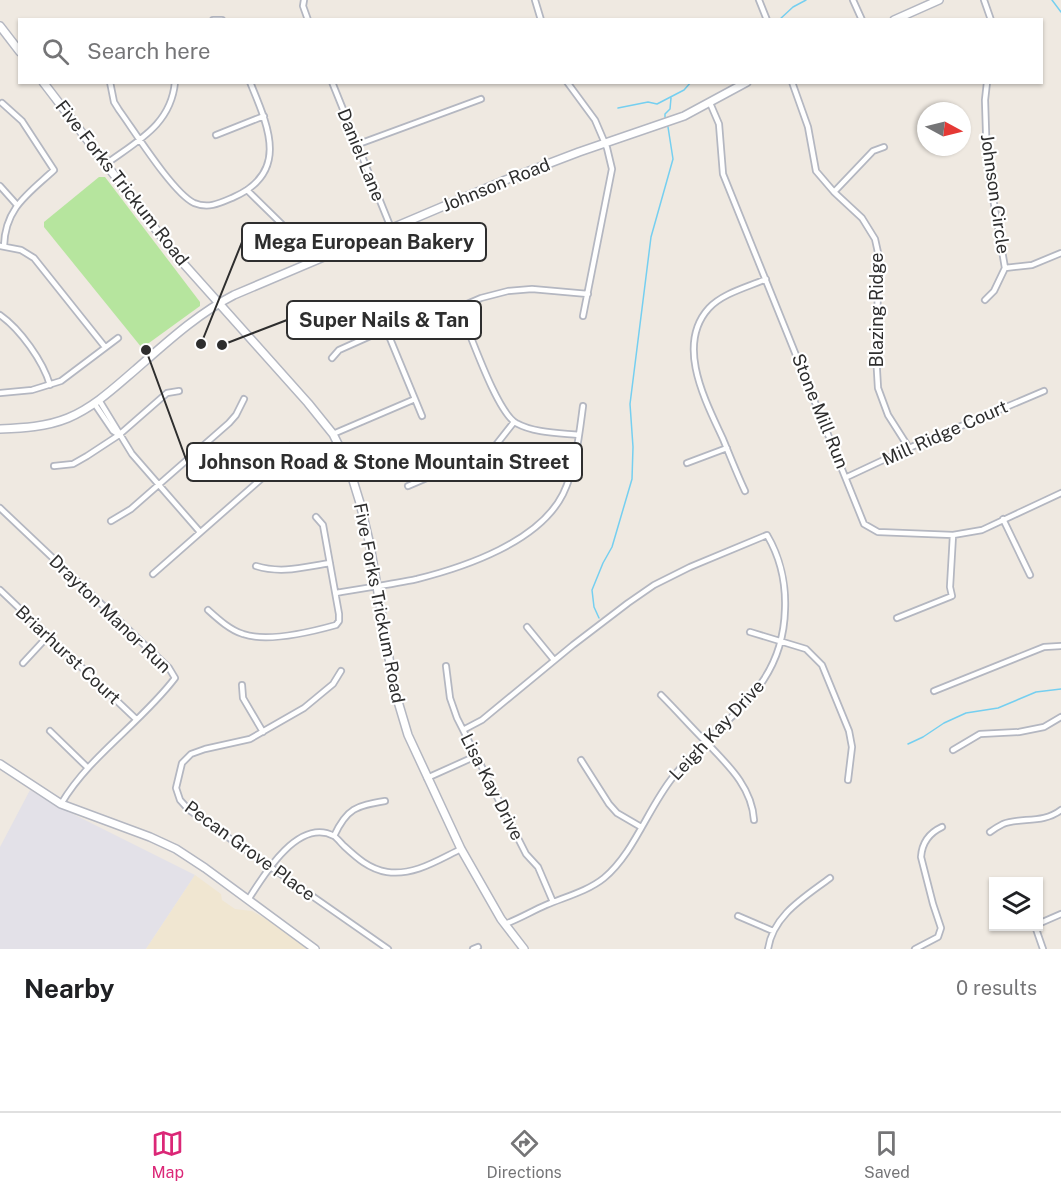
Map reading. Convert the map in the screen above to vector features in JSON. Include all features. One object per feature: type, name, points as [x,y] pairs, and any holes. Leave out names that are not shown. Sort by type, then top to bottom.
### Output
[{"type":"street","points":[[304,0],[303,6],[307,18]]},
{"type":"street","points":[[536,0],[540,18]]},
{"type":"street","points":[[759,0],[766,18]]},
{"type":"street","points":[[853,0],[861,18]]},
{"type":"street","points":[[898,18],[939,0]]},
{"type":"street","points":[[984,0],[991,18]]},
{"type":"street","points":[[0,27],[18,50]]},
{"type":"street","name":"Five Forks Trickum Road","points":[[45,84],[174,253],[333,434],[355,482],[370,545],[394,688],[414,752],[461,849],[505,924],[524,949]]},
{"type":"street","points":[[110,84],[114,102],[175,188],[196,204],[210,207],[247,190],[267,167],[270,157],[270,135],[251,84]]},
{"type":"street","points":[[106,164],[156,126],[168,112],[175,84]]},
{"type":"street","name":"Daniel Lane","points":[[333,84],[391,228]]},
{"type":"street","points":[[568,84],[595,120],[611,159],[612,169],[583,316]]},
{"type":"street","name":"Johnson Road","points":[[0,429],[33,427],[55,422],[97,402],[167,342],[219,303],[502,181],[676,119],[743,84]]},
{"type":"street","name":"Blazing Ridge","points":[[793,84],[808,127],[816,171],[834,192],[862,218],[875,239],[879,257],[876,354],[878,388],[888,414],[909,448]]},
{"type":"street","name":"Johnson Circle","points":[[985,300],[994,291],[1005,268],[987,163],[985,100],[987,84]]},
{"type":"street","points":[[356,145],[481,99]]},
{"type":"street","name":"Stone Mill Run","points":[[710,103],[719,124],[723,174],[864,524],[878,532],[953,535],[982,530],[1061,493]]},
{"type":"street","points":[[2,104],[22,121],[54,170],[17,205],[6,226],[2,246],[28,254],[41,265],[105,347]]},
{"type":"street","points":[[216,135],[264,116]]},
{"type":"street","points":[[834,192],[873,151],[884,147]]},
{"type":"street","points":[[0,186],[17,205]]},
{"type":"street","points":[[247,190],[298,241]]},
{"type":"street","points":[[1005,268],[1032,265],[1061,253]]},
{"type":"street","points":[[745,491],[702,392],[694,355],[696,335],[702,317],[718,300],[766,279]]},
{"type":"street","points":[[423,323],[481,298],[508,291],[532,289],[588,294]]},
{"type":"street","points":[[377,307],[422,416]]},
{"type":"street","points":[[459,308],[501,407],[514,422],[528,428],[579,435]]},
{"type":"street","points":[[0,315],[14,327],[39,360],[50,385]]},
{"type":"street","points":[[332,358],[339,350],[386,329]]},
{"type":"street","points":[[0,393],[32,390],[61,381],[118,338]]},
{"type":"street","points":[[54,466],[73,464],[119,435],[167,393],[179,391]]},
{"type":"street","name":"Mill Ridge Court","points":[[847,477],[1044,391]]},
{"type":"street","points":[[111,521],[131,509],[232,420],[244,399]]},
{"type":"street","points":[[333,434],[415,399]]},
{"type":"street","points":[[97,402],[113,431],[119,435],[158,485],[200,532]]},
{"type":"street","points":[[336,593],[416,579],[471,562],[529,532],[549,515],[562,495],[574,466],[583,406]]},
{"type":"street","points":[[408,486],[492,450],[514,422]]},
{"type":"street","points":[[153,574],[285,458],[290,446]]},
{"type":"street","points":[[687,463],[727,448]]},
{"type":"street","name":"Drayton Manor Run","points":[[0,508],[174,674],[175,678],[88,768],[61,804]]},
{"type":"street","points":[[208,610],[228,626],[243,634],[258,638],[276,637],[336,625],[339,615],[336,593],[323,525],[316,518]]},
{"type":"street","points":[[1003,519],[1030,575]]},
{"type":"street","name":"Leigh Kay Drive","points":[[463,730],[482,720],[554,660],[619,609],[654,585],[690,567],[767,535],[781,570],[785,590],[785,615],[782,640],[771,668],[756,692],[672,778],[621,860],[606,877],[590,887],[505,924]]},
{"type":"street","points":[[897,618],[952,596],[950,587],[953,535]]},
{"type":"street","points":[[256,566],[273,571],[284,571],[330,563]]},
{"type":"street","points":[[0,599],[2,592]]},
{"type":"street","name":"Briarhurst Court","points":[[2,592],[136,719]]},
{"type":"street","points":[[527,627],[554,660]]},
{"type":"street","points":[[750,632],[806,649],[818,659],[826,673],[849,731],[852,747],[848,780]]},
{"type":"street","points":[[23,663],[48,636]]},
{"type":"street","points":[[934,691],[1044,647],[1061,646]]},
{"type":"street","name":"Lisa Kay Drive","points":[[446,666],[450,698],[463,730],[526,854],[541,873],[553,902]]},
{"type":"street","name":"Pecan Grove Place","points":[[341,671],[333,684],[304,708],[250,739],[191,754],[182,763],[176,788],[180,800],[189,810],[388,949]]},
{"type":"street","points":[[242,685],[243,698],[262,732]]},
{"type":"street","points":[[661,695],[735,772],[745,787],[754,820]]},
{"type":"street","points":[[953,750],[980,734],[1019,732],[1044,727],[1061,717]]},
{"type":"street","points":[[50,731],[88,768]]},
{"type":"street","points":[[427,778],[476,756]]},
{"type":"street","points":[[581,760],[609,804],[617,813],[640,827]]},
{"type":"street","points":[[0,764],[61,804],[176,849],[315,949]]},
{"type":"street","points":[[334,836],[348,812],[360,805],[385,801]]},
{"type":"street","points":[[990,832],[1005,823],[1031,821],[1056,814],[1061,810]]},
{"type":"street","points":[[915,949],[941,933],[921,851],[928,836],[942,827]]},
{"type":"street","points":[[248,900],[270,867],[289,846],[306,836],[320,833],[334,836],[359,860],[372,868],[389,873],[408,872],[422,868],[461,849]]},
{"type":"street","points":[[768,949],[773,931],[787,911],[831,878]]},
{"type":"street","points":[[1043,922],[1061,914]]},
{"type":"street","points":[[738,916],[773,931]]},
{"type":"street","points":[[1038,931],[1043,949]]},
{"type":"shaded area","points":[[30,790],[57,806],[195,875],[146,949],[0,949],[0,847]]},
{"type":"shaded area","points":[[195,875],[221,894],[222,900],[235,909],[252,911],[310,949],[146,949]]},
{"type":"green space","points":[[99,177],[105,177],[200,302],[200,306],[142,348],[44,227],[44,222]]},
{"type":"waterway","points":[[781,18],[793,7],[806,0]]},
{"type":"waterway","points":[[1052,0],[1061,12]]},
{"type":"waterway","points":[[618,108],[648,102],[657,104],[684,90],[689,84]]},
{"type":"waterway","points":[[665,117],[670,109],[671,98]]},
{"type":"waterway","points":[[599,618],[594,607],[592,590],[612,547],[632,479],[633,447],[630,404],[651,237],[673,159],[668,127]]},
{"type":"waterway","points":[[908,744],[966,713],[998,708],[1036,692],[1061,689]]},
{"type":"place","name":"Mega European Bakery","points":[[201,344]]},
{"type":"place","name":"Super Nails & Tan","points":[[222,345]]},
{"type":"place","name":"Johnson Road & Stone Mountain Street","points":[[146,350]]}]
